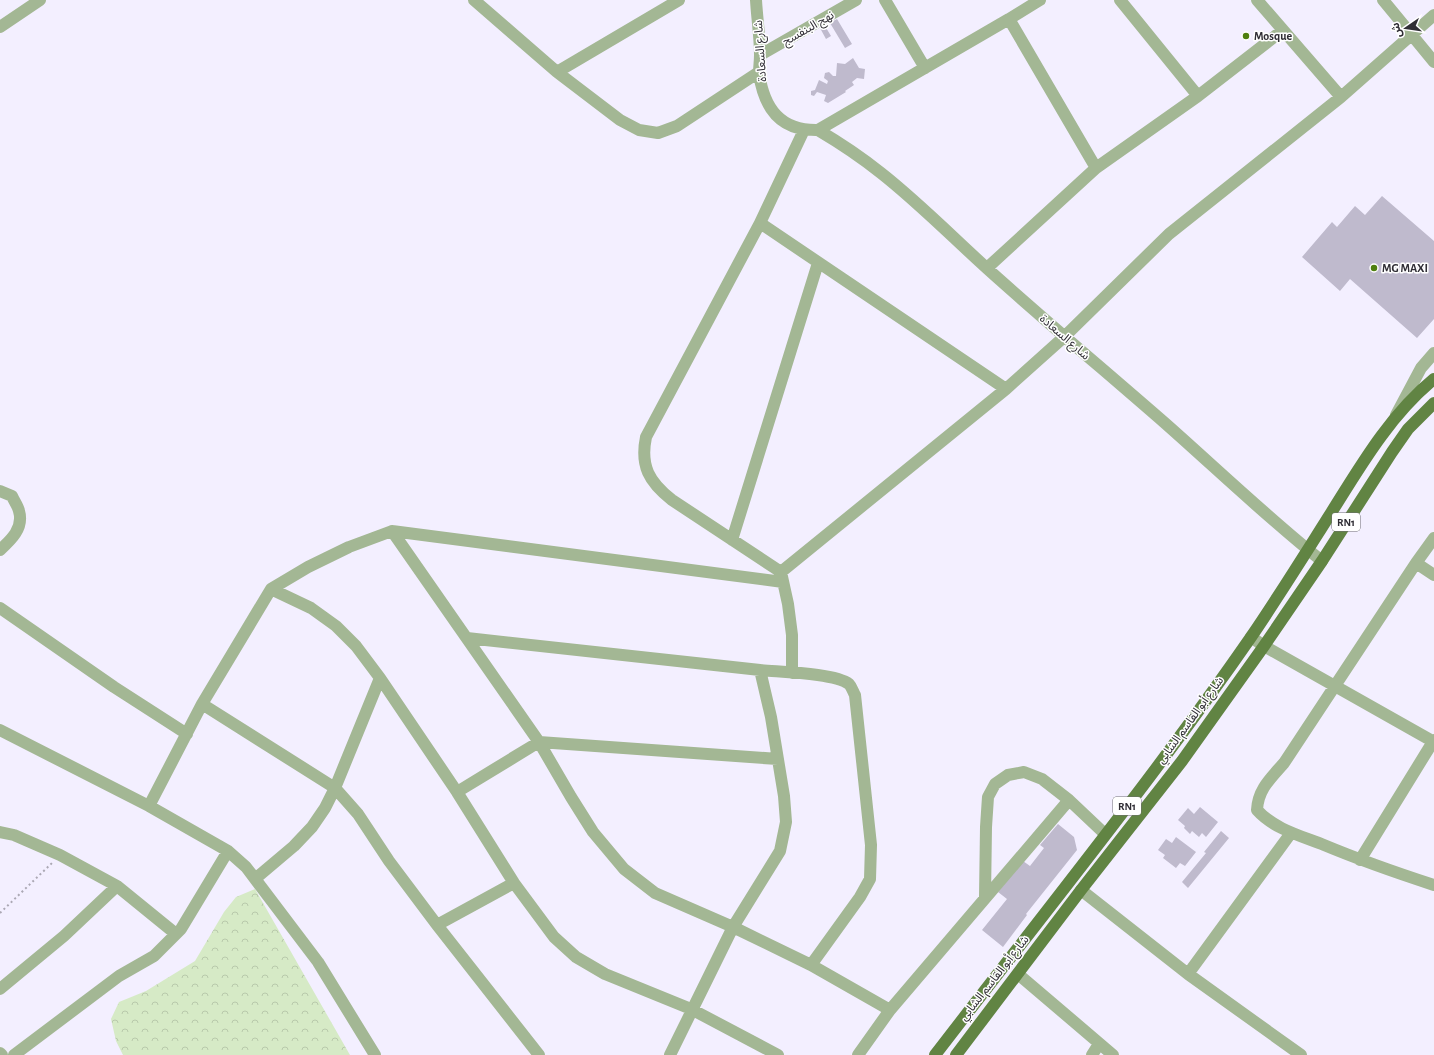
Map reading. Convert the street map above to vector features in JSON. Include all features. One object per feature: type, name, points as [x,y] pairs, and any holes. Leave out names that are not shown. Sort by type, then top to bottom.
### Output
[{"type":"main road","name":"شارع أبو القاسم الشابي","points":[[935,1055],[1167,753],[1250,637],[1308,550],[1369,452],[1393,420],[1423,388],[1434,379]]},
{"type":"main road","name":"شارع أبو القاسم الشابي","points":[[956,1055],[1081,890],[1182,761],[1264,646],[1322,561],[1408,429],[1434,403]]},
{"type":"street","points":[[0,27],[40,0]]},
{"type":"street","points":[[557,72],[679,0]]},
{"type":"street","name":"شارع السعادة","points":[[756,0],[760,55],[759,72],[763,92],[770,108],[784,123],[804,130],[818,130],[851,150],[882,173],[923,208],[1064,337],[1148,408],[1322,561]]},
{"type":"street","name":"نهج البنفسج","points":[[760,55],[856,0]]},
{"type":"street","points":[[885,0],[925,68]]},
{"type":"street","points":[[818,130],[1040,0]]},
{"type":"street","points":[[1120,0],[1198,96]]},
{"type":"street","points":[[1257,0],[1341,97]]},
{"type":"street","points":[[1383,0],[1434,62]]},
{"type":"street","points":[[481,2],[557,72],[620,120],[639,130],[658,133],[677,126],[759,72]]},
{"type":"street","points":[[149,806],[202,704],[271,588],[342,550],[392,531],[782,577],[1006,389],[1064,337],[1169,234],[1341,97],[1434,14]]},
{"type":"street","points":[[1009,19],[1096,168]]},
{"type":"street","points":[[987,268],[1096,168],[1198,96],[1283,30]]},
{"type":"street","points":[[792,673],[792,635],[788,604],[782,577],[732,540],[660,491],[652,480],[646,466],[643,451],[646,437],[760,224],[804,130]]},
{"type":"street","points":[[760,224],[1006,389]]},
{"type":"street","points":[[732,540],[818,263]]},
{"type":"street","points":[[1393,420],[1410,386],[1434,353]]},
{"type":"street","points":[[0,491],[12,496],[20,512],[20,525],[14,537],[0,550]]},
{"type":"street","points":[[392,531],[539,742],[593,832],[624,868],[655,893],[733,926],[810,965],[890,1010]]},
{"type":"street","points":[[1434,538],[1284,763],[1261,790],[1257,810],[1265,819],[1291,833],[1360,860],[1434,885]]},
{"type":"street","points":[[1416,563],[1434,575]]},
{"type":"street","points":[[271,588],[311,608],[336,626],[356,646],[380,678],[457,792],[514,883],[554,937],[576,957],[605,974],[691,1009],[778,1055]]},
{"type":"street","points":[[0,608],[114,687],[187,734]]},
{"type":"street","points":[[1250,637],[1434,741],[1360,860]]},
{"type":"street","points":[[467,638],[833,678],[842,680],[850,685],[855,695],[871,845],[870,879],[860,897],[810,965]]},
{"type":"street","points":[[670,1055],[691,1009],[733,926],[780,851],[786,822],[784,796],[771,717],[760,670]]},
{"type":"street","points":[[255,879],[294,846],[312,827],[325,808],[335,788],[380,678]]},
{"type":"street","points":[[202,704],[335,788],[358,814],[389,861],[437,926],[538,1055]]},
{"type":"street","points":[[0,730],[149,806],[228,851],[246,867],[318,962],[375,1055]]},
{"type":"street","points":[[457,792],[539,742],[778,759]]},
{"type":"street","points":[[985,897],[988,797],[996,784],[1008,775],[1024,772],[1042,779],[1069,800],[1105,834]]},
{"type":"street","points":[[858,1055],[890,1010],[1069,800]]},
{"type":"street","points":[[0,832],[14,835],[60,855],[117,886],[176,934]]},
{"type":"street","points":[[1188,974],[1291,833]]},
{"type":"street","points":[[14,1055],[119,976],[154,956],[176,934],[228,851]]},
{"type":"street","points":[[437,926],[514,883]]},
{"type":"street","points":[[0,989],[64,936],[117,886]]},
{"type":"street","points":[[1081,890],[1188,974],[1301,1055]]},
{"type":"street","points":[[1018,974],[1113,1055]]},
{"type":"street","points":[[1092,1055],[1099,1044]]},
{"type":"path","points":[[0,913],[60,855]]},
{"type":"green space","points":[[255,889],[350,1055],[123,1055],[116,1041],[111,1019],[119,1002],[146,991],[195,961],[224,912],[236,897]]},
{"type":"building","points":[[837,19],[852,44],[845,48],[830,23]]},
{"type":"building","points":[[825,26],[831,36],[826,39],[820,28]]},
{"type":"building","points":[[853,58],[859,68],[865,69],[864,79],[857,78],[852,82],[854,85],[845,91],[846,92],[828,103],[824,101],[826,95],[817,92],[814,96],[811,95],[811,91],[815,90],[819,80],[827,84],[828,81],[824,78],[825,73],[829,72],[833,76],[836,76],[837,63],[845,64]]},
{"type":"building","name":"MG MAXI","points":[[1382,196],[1434,241],[1434,319],[1417,338],[1350,279],[1340,291],[1302,257],[1332,222],[1337,227],[1355,206],[1365,215]]},
{"type":"building","points":[[1200,807],[1218,822],[1206,837],[1202,833],[1199,837],[1192,831],[1190,834],[1184,828],[1185,826],[1178,820],[1188,808],[1194,814]]},
{"type":"building","points":[[1058,824],[1074,837],[1077,850],[1026,914],[1027,915],[1003,947],[982,930],[1007,899],[998,892],[1023,861],[1030,866],[1044,848],[1040,845]]},
{"type":"building","points":[[1221,831],[1229,838],[1188,888],[1182,882],[1206,853],[1204,852]]},
{"type":"building","points":[[1176,837],[1196,852],[1185,866],[1180,863],[1176,868],[1163,858],[1165,855],[1158,850],[1166,839],[1172,843]]},
{"type":"place","name":"Mosque","points":[[1246,36]]},
{"type":"place","name":"MG MAXI","points":[[1374,268]]}]
